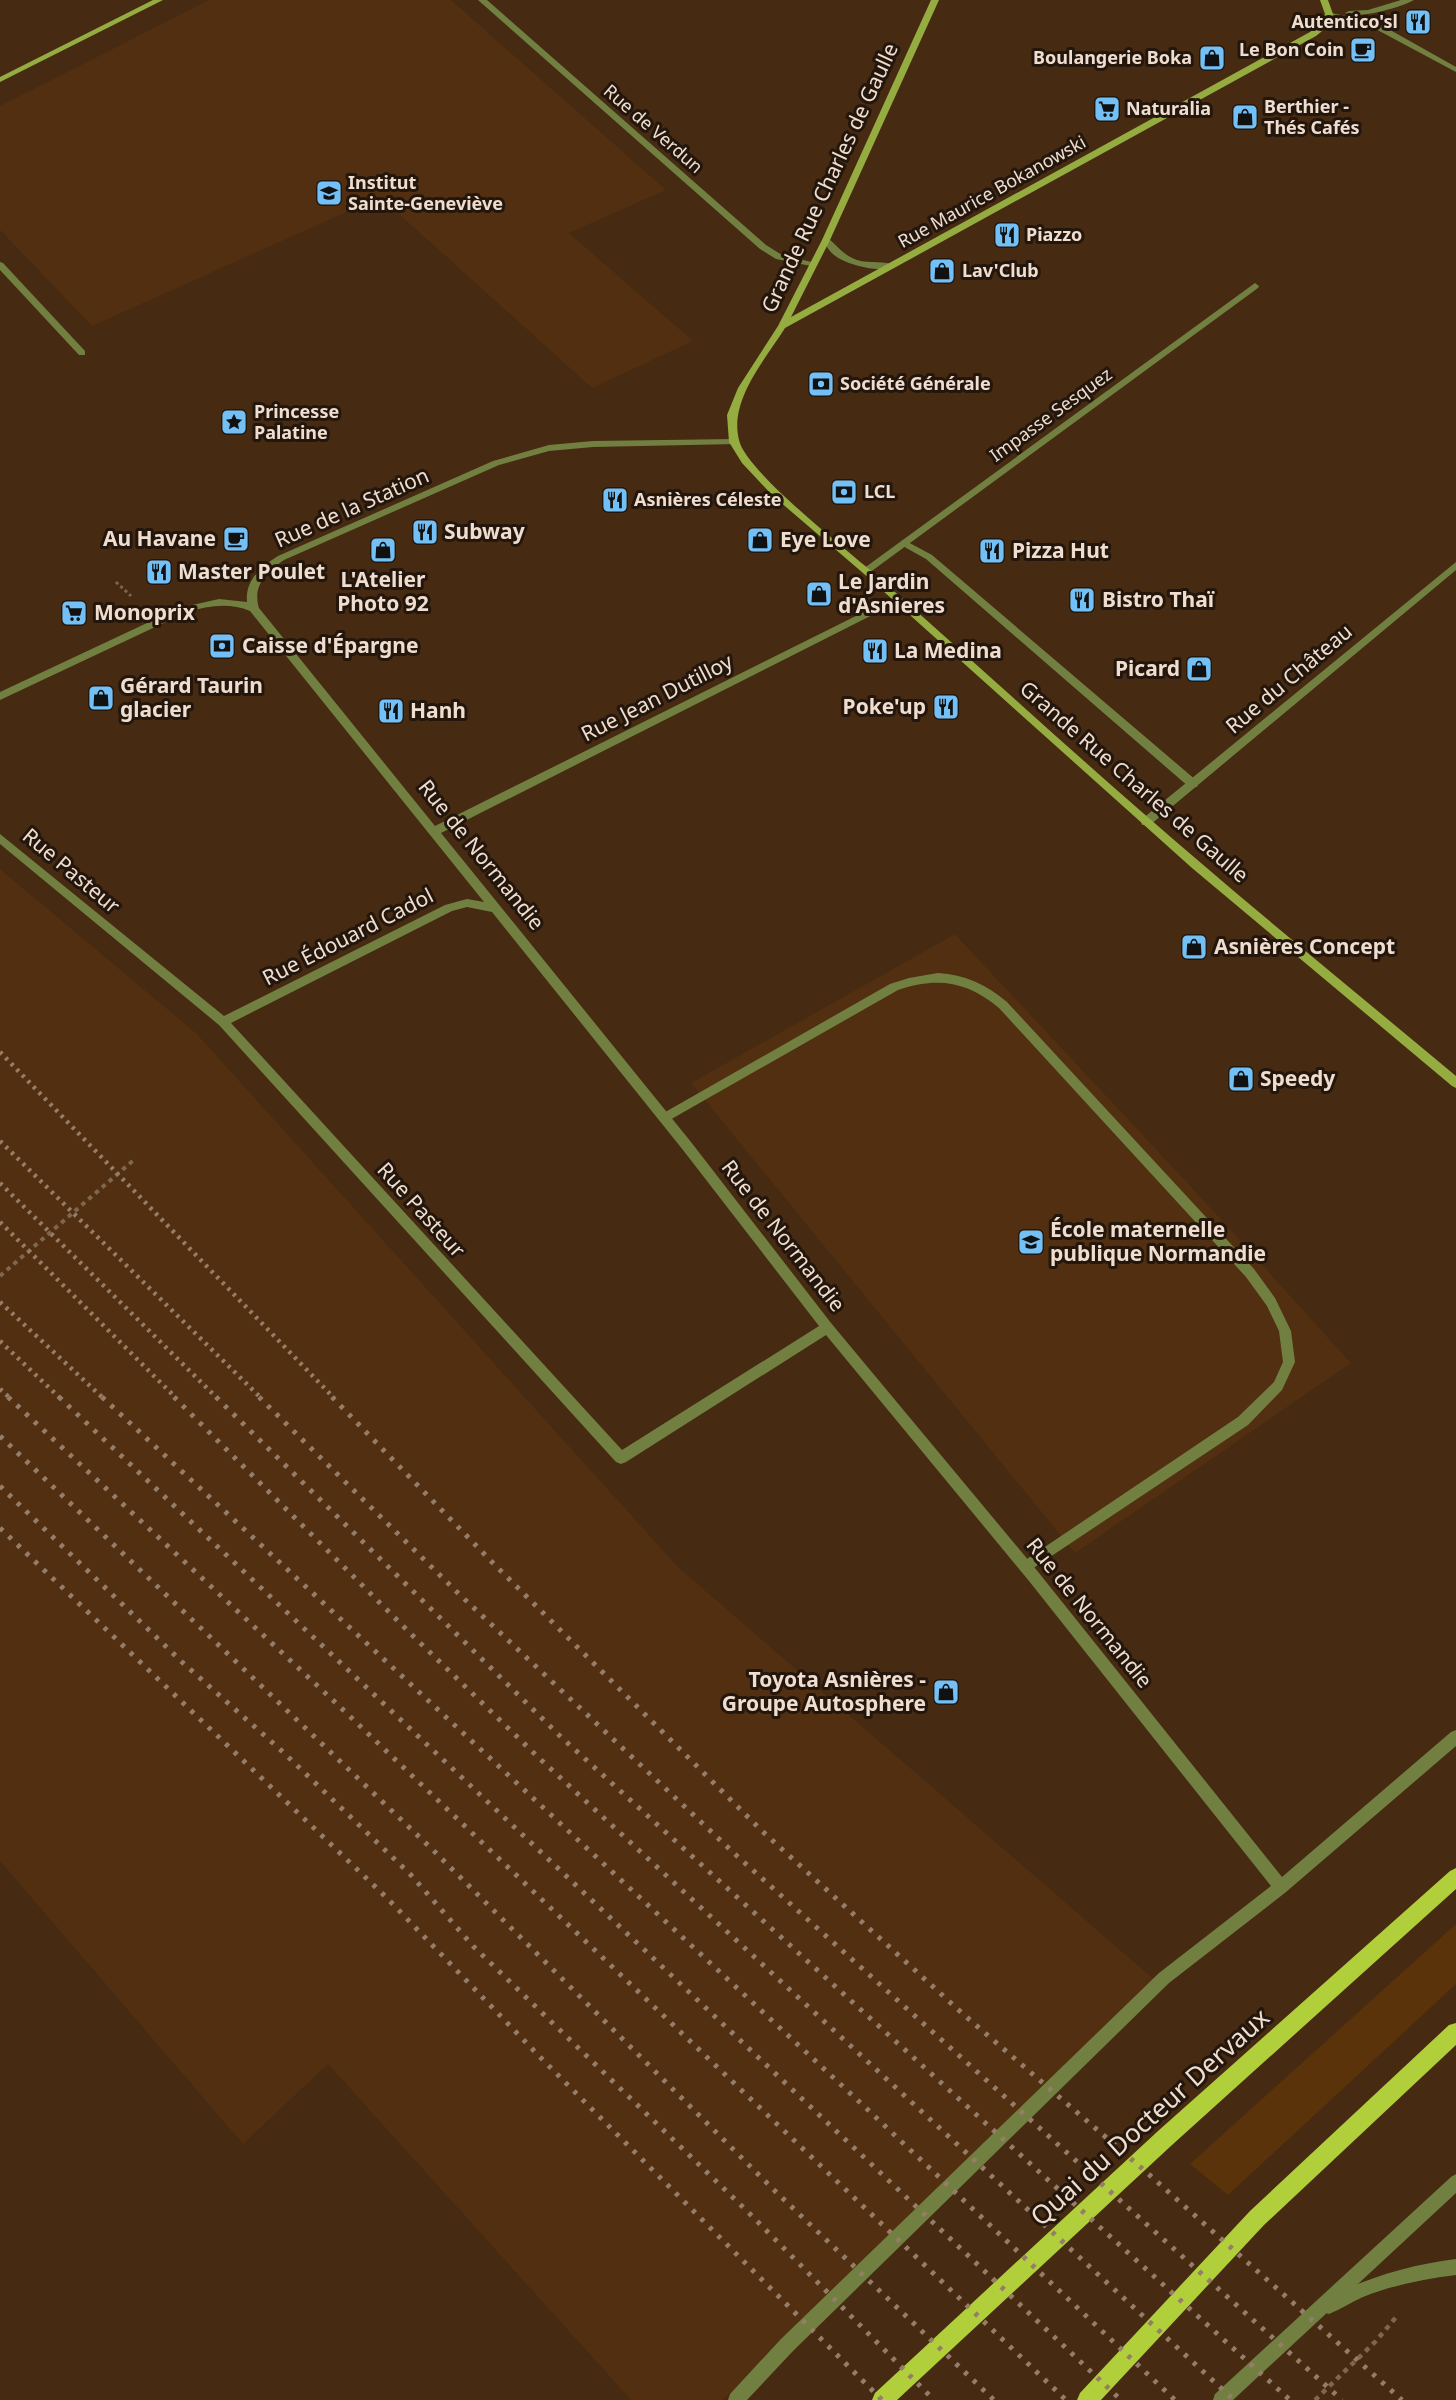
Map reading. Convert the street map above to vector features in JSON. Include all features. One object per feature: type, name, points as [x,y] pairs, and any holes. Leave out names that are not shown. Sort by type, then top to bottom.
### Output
[{"type":"main road","points":[[0,80],[159,0]]},
{"type":"main road","name":"Grande Rue Charles de Gaulle","points":[[935,0],[826,240],[782,326],[743,388],[733,410],[734,442],[745,460],[775,493],[866,571],[1146,822],[1456,1083]]},
{"type":"main road","points":[[1324,0],[1329,14]]},
{"type":"main road","name":"Rue Maurice Bokanowski","points":[[782,326],[1313,34],[1324,25],[1329,14]]},
{"type":"main road","name":"Quai du Docteur Dervaux","points":[[882,2400],[1165,2138],[1456,1877]]},
{"type":"main road","points":[[1087,2400],[1257,2218],[1456,2032]]},
{"type":"street","name":"Rue de Verdun","points":[[482,0],[763,248],[779,257],[813,265]]},
{"type":"street","points":[[1329,14],[1368,12],[1410,0]]},
{"type":"street","points":[[1329,14],[1373,24],[1456,70]]},
{"type":"street","points":[[826,240],[832,250],[843,258],[872,266],[891,267]]},
{"type":"street","points":[[0,265],[82,353]]},
{"type":"street","name":"Impasse Sesquez","points":[[866,571],[1255,286]]},
{"type":"street","name":"Rue de la Station","points":[[255,609],[250,599],[251,589],[266,568],[281,558],[496,463],[549,448],[567,446],[734,442]]},
{"type":"street","points":[[904,543],[929,557],[1193,784]]},
{"type":"street","name":"Rue du Château","points":[[1146,822],[1453,571]]},
{"type":"street","name":"Rue Jean Dutilloy","points":[[435,831],[897,599]]},
{"type":"street","points":[[0,696],[183,610],[198,605],[232,601],[255,609]]},
{"type":"street","name":"Rue de Normandie","points":[[255,609],[664,1118],[827,1327],[1026,1567],[1281,1887]]},
{"type":"street","name":"Rue Pasteur","points":[[0,838],[223,1022],[621,1458],[827,1327]]},
{"type":"street","name":"Rue Édouard Cadol","points":[[223,1022],[449,908],[467,903],[495,908]]},
{"type":"street","points":[[664,1118],[894,987],[929,977],[964,982],[987,992],[1003,1005],[1250,1273],[1271,1302],[1285,1331],[1289,1362],[1278,1386],[1243,1421],[1026,1567]]},
{"type":"street","points":[[736,2400],[787,2345],[1164,1978],[1281,1887],[1456,1737]]},
{"type":"street","points":[[1221,2400],[1456,2182]]},
{"type":"street","points":[[1316,2314],[1349,2295],[1390,2279],[1456,2267]]},
{"type":"path","points":[[116,582],[131,596]]},
{"type":"path","points":[[0,1276],[136,1158]]},
{"type":"path","points":[[1315,2400],[1376,2342],[1390,2321]]},
{"type":"shaded area","name":"Institut Sainte-Geneviève","points":[[209,0],[451,0],[666,190],[569,233],[693,341],[592,388],[380,197],[92,326],[0,230],[0,106]]},
{"type":"shaded area","points":[[0,869],[196,1033],[678,1567],[1156,1981],[787,2345],[722,2400],[631,2400],[328,2064],[243,2144],[0,1861]]},
{"type":"shaded area","name":"École maternelle publique Normandie","points":[[955,934],[1197,1193],[1351,1363],[1075,1553],[691,1083]]},
{"type":"shaded area","points":[[1456,1924],[1456,1984],[1228,2195],[1190,2164]]},
{"type":"railway","points":[[0,1052],[334,1398]]},
{"type":"railway","points":[[0,1141],[261,1398]]},
{"type":"railway","points":[[0,1183],[217,1398]]},
{"type":"railway","points":[[0,1222],[176,1398]]},
{"type":"railway","points":[[0,1302],[103,1398]]},
{"type":"railway","points":[[0,1341],[60,1398]]},
{"type":"railway","points":[[0,1389],[10,1398]]},
{"type":"railway","points":[[8,1397],[337,1704],[1066,2400]]},
{"type":"railway","points":[[59,1397],[1121,2400]]},
{"type":"railway","points":[[102,1397],[866,2108],[1175,2400]]},
{"type":"railway","points":[[174,1397],[411,1634],[539,1758],[1234,2400]]},
{"type":"railway","points":[[216,1397],[561,1737],[1290,2400]]},
{"type":"railway","points":[[259,1397],[458,1593],[736,1855],[1342,2400]]},
{"type":"railway","points":[[332,1397],[492,1562],[761,1830],[963,2014],[1145,2171],[1402,2400]]},
{"type":"railway","points":[[0,1436],[435,1852],[774,2190],[994,2400]]},
{"type":"railway","points":[[0,1486],[182,1662],[283,1752],[411,1875],[473,1946],[749,2213],[934,2400]]},
{"type":"railway","points":[[0,1528],[386,1897],[540,2057],[882,2400]]},
{"type":"place","name":"Autentico'sl","points":[[1418,22]]},
{"type":"place","name":"Le Bon Coin","points":[[1363,50]]},
{"type":"place","name":"Boulangerie Boka","points":[[1212,58]]},
{"type":"place","name":"Naturalia","points":[[1107,109]]},
{"type":"place","name":"Berthier - Thés Cafés","points":[[1245,117]]},
{"type":"place","name":"Institut Sainte-Geneviève","points":[[329,193]]},
{"type":"place","name":"Piazzo","points":[[1007,235]]},
{"type":"place","name":"Lav'Club","points":[[942,271]]},
{"type":"place","name":"Société Générale","points":[[821,384]]},
{"type":"place","name":"Princesse Palatine","points":[[234,422]]},
{"type":"place","name":"LCL","points":[[844,492]]},
{"type":"place","name":"Asnières Céleste","points":[[615,500]]},
{"type":"place","name":"Subway","points":[[425,532]]},
{"type":"place","name":"Au Havane","points":[[236,539]]},
{"type":"place","name":"Eye Love","points":[[760,540]]},
{"type":"place","name":"L'Atelier Photo 92","points":[[383,550]]},
{"type":"place","name":"Pizza Hut","points":[[992,551]]},
{"type":"place","name":"Master Poulet","points":[[159,572]]},
{"type":"place","name":"Le Jardin d'Asnieres","points":[[819,594]]},
{"type":"place","name":"Bistro Thaï","points":[[1082,600]]},
{"type":"place","name":"Monoprix","points":[[74,613]]},
{"type":"place","name":"Caisse d'Épargne","points":[[222,646]]},
{"type":"place","name":"La Medina","points":[[875,651]]},
{"type":"place","name":"Picard","points":[[1199,669]]},
{"type":"place","name":"Gérard Taurin glacier","points":[[101,698]]},
{"type":"place","name":"Poke'up","points":[[946,707]]},
{"type":"place","name":"Hanh","points":[[391,711]]},
{"type":"place","name":"Asnières Concept","points":[[1194,947]]},
{"type":"place","name":"Speedy","points":[[1241,1079]]},
{"type":"place","name":"École maternelle publique Normandie","points":[[1031,1242]]},
{"type":"place","name":"Toyota Asnières - Groupe Autosphere","points":[[946,1692]]}]
